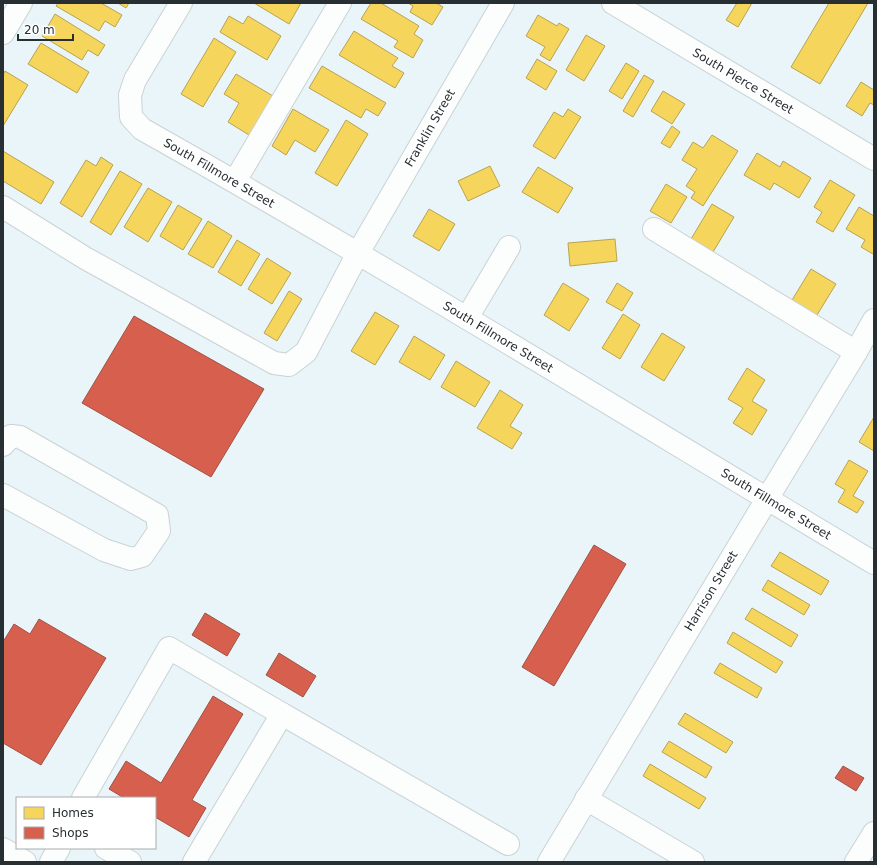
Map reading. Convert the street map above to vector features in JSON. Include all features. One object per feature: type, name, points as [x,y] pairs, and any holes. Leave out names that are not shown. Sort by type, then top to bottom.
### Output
[{"type":"street","points":[[3,33],[21,3]]},
{"type":"street","name":"South Fillmore Street","points":[[181,3],[135,80],[130,95],[131,117],[142,129],[235,181],[358,253],[874,562]]},
{"type":"street","points":[[235,181],[340,3]]},
{"type":"street","name":"Franklin Street","points":[[3,207],[85,258],[274,363],[289,365],[306,352],[358,253],[503,3]]},
{"type":"street","name":"South Pierce Street","points":[[613,3],[874,159]]},
{"type":"street","points":[[654,229],[856,352]]},
{"type":"street","points":[[467,318],[509,247]]},
{"type":"street","name":"Harrison Street","points":[[549,862],[874,320]]},
{"type":"street","points":[[3,445],[11,436],[20,437],[157,515],[159,531],[142,556],[131,559],[104,550],[3,495]]},
{"type":"street","points":[[84,797],[169,648],[508,844]]},
{"type":"street","points":[[194,862],[282,714]]},
{"type":"street","points":[[586,799],[693,862]]},
{"type":"street","points":[[856,862],[874,833]]},
{"type":"street","points":[[51,862],[58,849]]},
{"type":"street","points":[[108,849],[130,862]]},
{"type":"street","points":[[3,850],[25,862]]},
{"type":"building: Homes","points":[[58,3],[101,3],[122,15],[115,27],[105,21],[99,31],[56,6]]},
{"type":"building: Homes","points":[[118,3],[129,3],[126,8]]},
{"type":"building: Homes","points":[[254,3],[301,3],[289,24]]},
{"type":"building: Homes","points":[[371,3],[381,3],[419,26],[414,34],[423,40],[413,58],[394,47],[398,41],[361,19]]},
{"type":"building: Homes","points":[[408,3],[436,3],[443,7],[432,25],[410,12],[413,6]]},
{"type":"building: Homes","points":[[737,3],[752,3],[738,27],[726,20]]},
{"type":"building: Homes","points":[[829,3],[868,3],[820,84],[791,67]]},
{"type":"building: Homes","points":[[55,14],[105,45],[98,56],[88,50],[82,60],[42,36]]},
{"type":"building: Homes","points":[[538,15],[557,26],[559,23],[569,29],[550,61],[540,55],[545,47],[526,36]]},
{"type":"building: Homes","points":[[229,16],[243,24],[248,16],[281,36],[267,60],[220,32]]},
{"type":"building: Homes","points":[[354,31],[398,58],[392,66],[404,73],[395,88],[339,55]]},
{"type":"building: Homes","points":[[586,35],[605,46],[584,81],[566,70]]},
{"type":"building: Homes","points":[[214,38],[236,52],[203,107],[181,94]]},
{"type":"building: Homes","points":[[41,43],[89,72],[77,93],[28,64]]},
{"type":"building: Homes","points":[[537,59],[557,71],[546,90],[526,78]]},
{"type":"building: Homes","points":[[626,63],[639,71],[622,99],[609,91]]},
{"type":"building: Homes","points":[[322,66],[386,103],[378,116],[366,109],[361,118],[309,88]]},
{"type":"building: Homes","points":[[5,71],[28,85],[3,126],[3,75]]},
{"type":"building: Homes","points":[[236,74],[273,96],[249,135],[228,122],[239,103],[224,94]]},
{"type":"building: Homes","points":[[644,75],[654,81],[633,117],[623,111]]},
{"type":"building: Homes","points":[[861,82],[874,90],[874,105],[870,103],[862,116],[846,106]]},
{"type":"building: Homes","points":[[663,91],[685,104],[672,124],[651,111]]},
{"type":"building: Homes","points":[[293,109],[329,130],[315,152],[295,140],[286,155],[272,146]]},
{"type":"building: Homes","points":[[568,109],[581,117],[555,159],[533,146],[554,112],[563,117]]},
{"type":"building: Homes","points":[[346,120],[368,134],[337,186],[315,173]]},
{"type":"building: Homes","points":[[672,126],[680,132],[670,148],[661,143]]},
{"type":"building: Homes","points":[[712,135],[738,151],[703,206],[691,198],[695,192],[686,186],[697,169],[682,160],[693,142],[703,148]]},
{"type":"building: Homes","points":[[3,151],[54,182],[41,204],[3,181]]},
{"type":"building: Homes","points":[[757,153],[780,167],[783,161],[811,178],[799,198],[774,183],[770,190],[744,175]]},
{"type":"building: Homes","points":[[101,157],[113,165],[82,217],[60,203],[86,160],[96,166]]},
{"type":"building: Homes","points":[[490,166],[500,186],[468,201],[458,181]]},
{"type":"building: Homes","points":[[538,167],[573,188],[558,213],[522,192]]},
{"type":"building: Homes","points":[[120,171],[142,184],[111,235],[90,222]]},
{"type":"building: Homes","points":[[830,180],[855,195],[833,232],[816,222],[822,212],[814,207]]},
{"type":"building: Homes","points":[[666,184],[687,197],[671,223],[650,211]]},
{"type":"building: Homes","points":[[148,188],[172,202],[148,242],[124,227]]},
{"type":"building: Homes","points":[[712,204],[734,217],[713,252],[691,239]]},
{"type":"building: Homes","points":[[178,205],[202,219],[183,250],[160,236]]},
{"type":"building: Homes","points":[[859,207],[874,216],[873,254],[861,247],[865,240],[846,229]]},
{"type":"building: Homes","points":[[429,209],[455,224],[439,251],[413,236]]},
{"type":"building: Homes","points":[[208,221],[232,236],[213,268],[188,254]]},
{"type":"building: Homes","points":[[615,239],[617,261],[570,266],[568,243]]},
{"type":"building: Homes","points":[[237,240],[260,254],[241,286],[218,272]]},
{"type":"building: Homes","points":[[267,258],[291,273],[272,304],[248,289]]},
{"type":"building: Homes","points":[[811,269],[836,284],[817,315],[792,300]]},
{"type":"building: Homes","points":[[563,283],[589,299],[569,331],[544,315]]},
{"type":"building: Homes","points":[[617,283],[633,293],[622,311],[606,302]]},
{"type":"building: Homes","points":[[289,291],[302,299],[277,341],[264,333]]},
{"type":"building: Homes","points":[[375,312],[399,326],[375,365],[351,351]]},
{"type":"building: Homes","points":[[623,314],[640,325],[620,359],[602,348]]},
{"type":"building: Homes","points":[[662,333],[685,347],[664,381],[641,367]]},
{"type":"building: Homes","points":[[414,336],[445,355],[430,380],[399,362]]},
{"type":"building: Homes","points":[[456,361],[490,382],[475,407],[441,387]]},
{"type":"building: Homes","points":[[747,368],[765,380],[752,401],[767,410],[752,435],[733,423],[743,408],[728,399]]},
{"type":"building: Homes","points":[[500,390],[523,405],[510,426],[522,433],[512,449],[477,428]]},
{"type":"building: Homes","points":[[874,417],[874,451],[859,442]]},
{"type":"building: Homes","points":[[849,460],[868,471],[853,496],[864,502],[857,513],[838,502],[845,490],[835,484]]},
{"type":"building: Homes","points":[[780,552],[829,581],[821,595],[771,566]]},
{"type":"building: Homes","points":[[768,580],[810,605],[804,615],[762,590]]},
{"type":"building: Homes","points":[[752,608],[798,635],[791,647],[745,619]]},
{"type":"building: Homes","points":[[733,632],[783,662],[776,673],[727,643]]},
{"type":"building: Homes","points":[[720,663],[762,688],[757,698],[714,673]]},
{"type":"building: Homes","points":[[685,713],[733,742],[726,753],[678,724]]},
{"type":"building: Homes","points":[[669,741],[712,767],[706,778],[662,752]]},
{"type":"building: Homes","points":[[650,764],[706,798],[699,809],[643,776]]},
{"type":"building: Shops","points":[[134,316],[264,389],[211,477],[82,403]]},
{"type":"building: Shops","points":[[594,545],[626,564],[554,686],[522,667]]},
{"type":"building: Shops","points":[[205,613],[240,634],[227,656],[192,635]]},
{"type":"building: Shops","points":[[39,619],[106,658],[41,765],[3,743],[3,642],[14,624],[30,634]]},
{"type":"building: Shops","points":[[279,653],[316,676],[303,697],[266,675]]},
{"type":"building: Shops","points":[[213,696],[243,714],[192,800],[206,808],[189,837],[156,818],[156,797],[122,797],[109,789],[126,761],[161,783]]},
{"type":"building: Shops","points":[[843,766],[864,778],[856,791],[835,778]]}]
